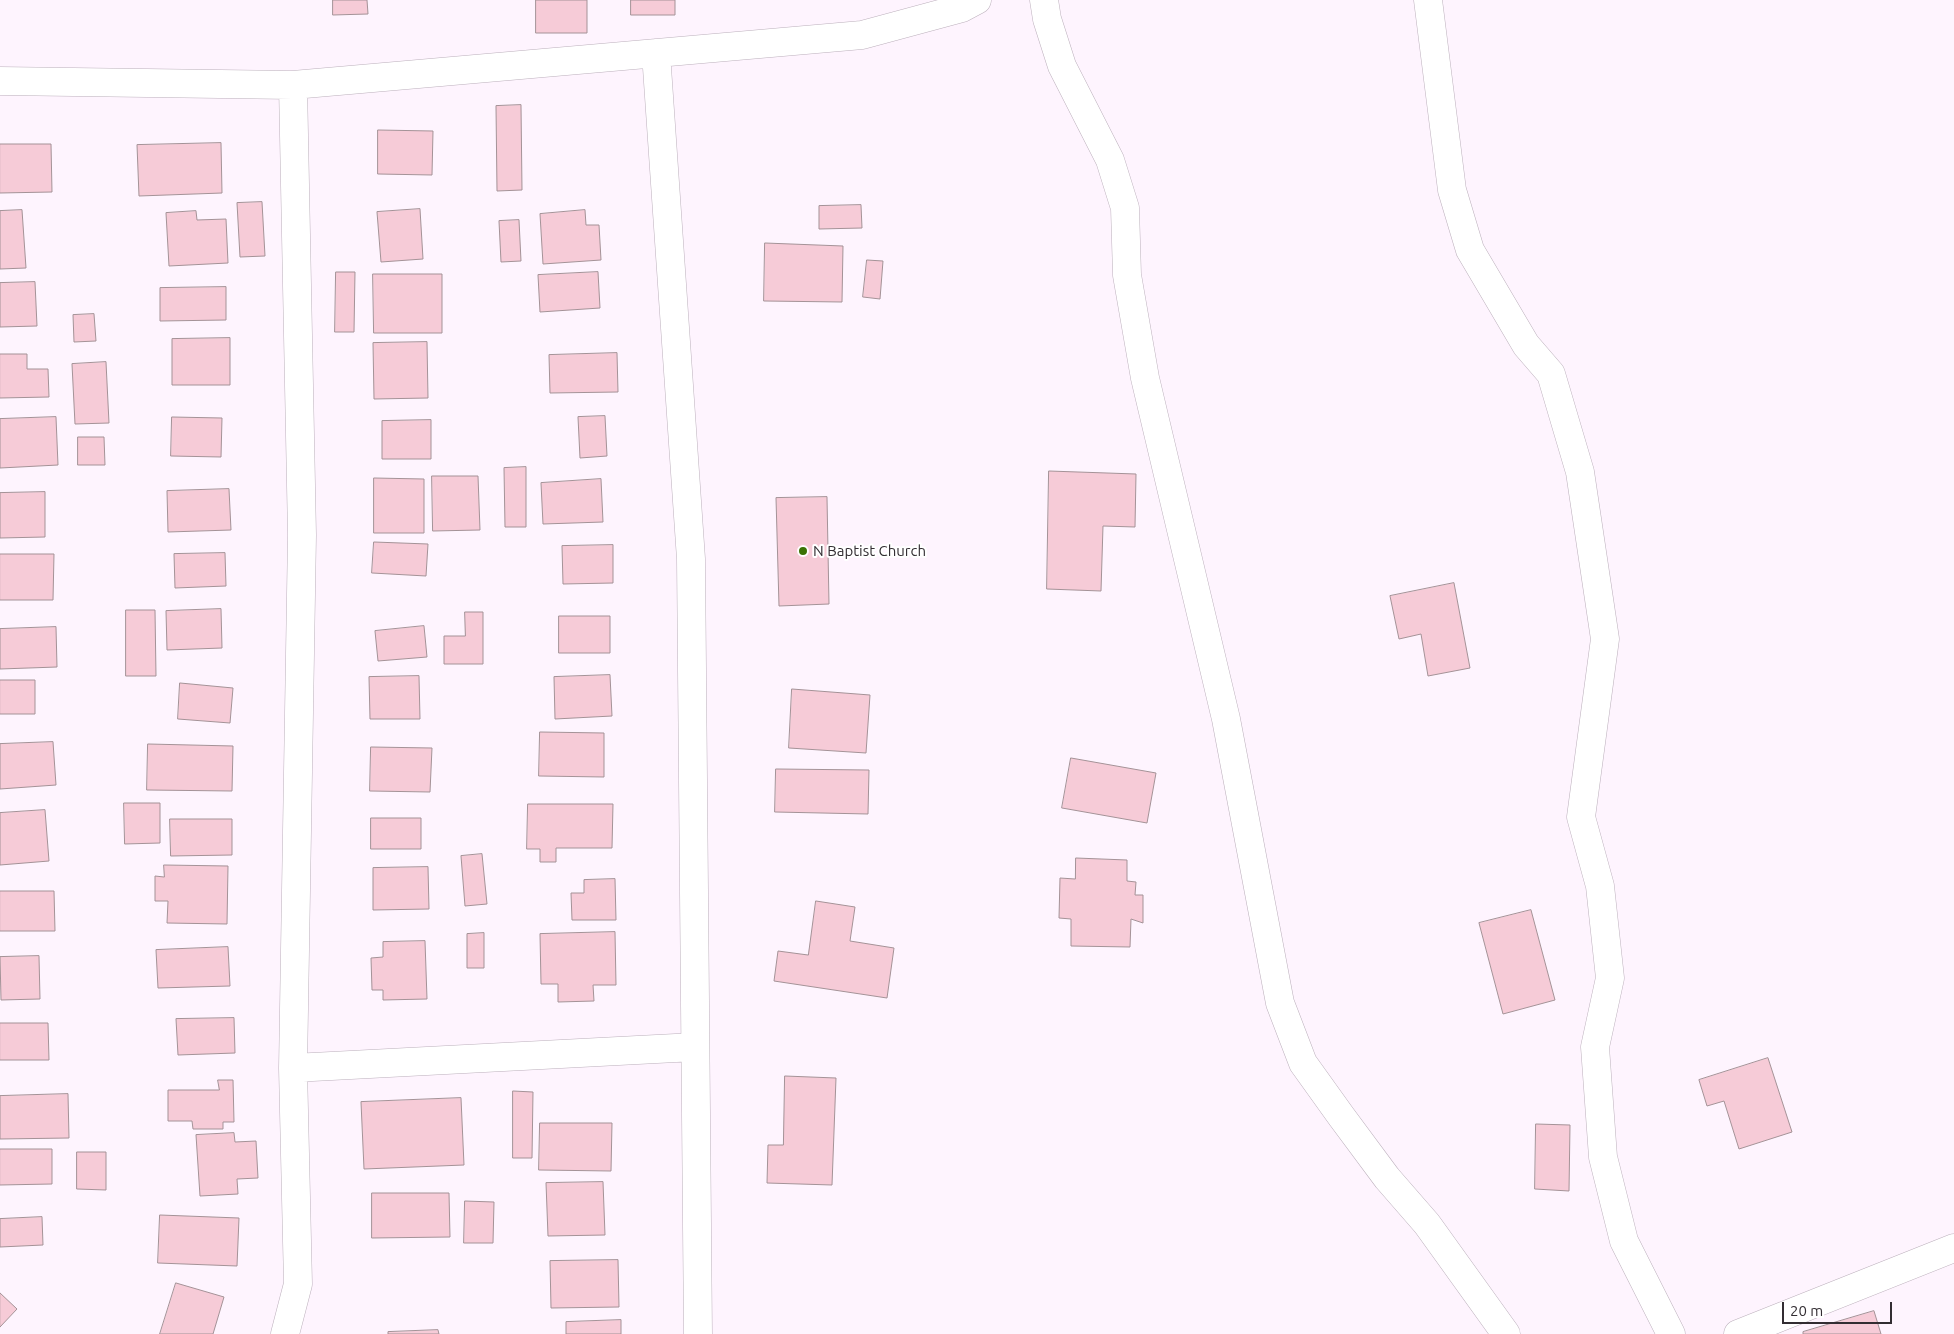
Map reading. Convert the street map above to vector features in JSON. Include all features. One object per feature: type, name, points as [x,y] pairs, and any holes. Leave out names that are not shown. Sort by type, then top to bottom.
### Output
[{"type":"street","points":[[0,81],[293,86],[862,35],[962,8],[977,0]]},
{"type":"street","points":[[1044,0],[1047,19],[1062,66],[1110,160],[1125,208],[1127,275],[1145,378],[1226,719],[1280,1003],[1303,1062],[1387,1178],[1427,1224],[1506,1334]]},
{"type":"street","points":[[1428,0],[1452,190],[1470,250],[1526,344],[1551,374],[1580,472],[1605,639],[1581,817],[1600,886],[1610,978],[1595,1047],[1603,1157],[1624,1241],[1671,1334]]},
{"type":"street","points":[[656,53],[692,558],[698,1334]]},
{"type":"street","points":[[284,1334],[298,1284],[294,1068],[302,535],[293,86]]},
{"type":"street","points":[[294,1068],[695,1047]]},
{"type":"street","points":[[1738,1334],[1954,1248]]},
{"type":"building","points":[[333,0],[367,0],[368,14],[333,15]]},
{"type":"building","points":[[536,0],[587,0],[587,33],[536,33]]},
{"type":"building","points":[[631,0],[675,0],[675,15],[631,15]]},
{"type":"building","points":[[521,105],[522,190],[497,191],[496,106]]},
{"type":"building","points":[[378,130],[433,131],[432,175],[378,174]]},
{"type":"building","points":[[221,143],[222,193],[139,196],[137,145]]},
{"type":"building","points":[[0,144],[51,144],[52,192],[0,193]]},
{"type":"building","points":[[262,202],[265,256],[240,257],[237,203]]},
{"type":"building","points":[[861,205],[862,228],[819,229],[819,206]]},
{"type":"building","points":[[420,209],[423,259],[381,262],[377,212]]},
{"type":"building","points":[[22,210],[26,268],[0,269],[0,211]]},
{"type":"building","points":[[585,210],[586,225],[599,225],[601,260],[543,264],[540,214]]},
{"type":"building","points":[[196,211],[197,220],[226,219],[228,263],[169,266],[166,213]]},
{"type":"building","points":[[519,220],[521,261],[501,262],[499,221]]},
{"type":"building","points":[[765,243],[843,246],[842,302],[764,301]]},
{"type":"building","points":[[867,260],[883,261],[880,299],[863,297]]},
{"type":"building","points":[[336,272],[355,272],[354,332],[335,332]]},
{"type":"building","points":[[598,272],[600,308],[540,312],[538,275]]},
{"type":"building","points":[[373,274],[442,274],[442,333],[374,333]]},
{"type":"building","points":[[35,282],[37,326],[0,327],[0,283]]},
{"type":"building","points":[[226,287],[226,320],[160,321],[160,288]]},
{"type":"building","points":[[94,314],[96,341],[74,342],[73,315]]},
{"type":"building","points":[[230,338],[230,385],[172,385],[172,339]]},
{"type":"building","points":[[427,342],[428,398],[374,399],[373,343]]},
{"type":"building","points":[[617,353],[618,392],[550,393],[549,355]]},
{"type":"building","points":[[0,354],[27,354],[27,369],[48,369],[49,397],[0,398]]},
{"type":"building","points":[[106,362],[109,423],[75,424],[72,364]]},
{"type":"building","points":[[605,416],[607,456],[580,458],[578,417]]},
{"type":"building","points":[[56,417],[58,465],[0,468],[0,419]]},
{"type":"building","points":[[172,417],[222,418],[221,457],[171,456]]},
{"type":"building","points":[[431,420],[431,459],[382,459],[382,421]]},
{"type":"building","points":[[78,437],[104,437],[105,465],[78,465]]},
{"type":"building","points":[[526,467],[526,527],[505,527],[504,468]]},
{"type":"building","points":[[1049,471],[1136,474],[1135,527],[1103,526],[1101,591],[1047,589]]},
{"type":"building","points":[[432,476],[478,476],[480,530],[433,531]]},
{"type":"building","points":[[374,478],[424,479],[424,533],[374,533]]},
{"type":"building","points":[[601,479],[603,522],[543,524],[541,483]]},
{"type":"building","points":[[229,489],[231,530],[168,532],[167,491]]},
{"type":"building","points":[[45,492],[45,537],[0,538],[0,493]]},
{"type":"building","name":"N Baptist Church","points":[[827,497],[829,604],[779,606],[776,498]]},
{"type":"building","points":[[374,542],[428,544],[426,576],[372,573]]},
{"type":"building","points":[[613,545],[613,583],[563,584],[562,546]]},
{"type":"building","points":[[225,553],[226,586],[175,588],[174,554]]},
{"type":"building","points":[[0,554],[54,554],[53,600],[0,600]]},
{"type":"building","points":[[1454,583],[1470,668],[1428,676],[1421,634],[1399,639],[1390,596]]},
{"type":"building","points":[[221,609],[222,648],[167,650],[166,611]]},
{"type":"building","points":[[126,610],[155,610],[156,676],[126,676]]},
{"type":"building","points":[[465,612],[483,612],[483,664],[444,664],[444,636],[465,636]]},
{"type":"building","points":[[559,616],[610,616],[610,653],[559,653]]},
{"type":"building","points":[[424,626],[427,657],[378,661],[375,631]]},
{"type":"building","points":[[56,627],[57,667],[0,669],[0,629]]},
{"type":"building","points":[[610,675],[612,716],[555,719],[554,677]]},
{"type":"building","points":[[419,676],[420,719],[370,719],[369,677]]},
{"type":"building","points":[[0,680],[35,680],[35,714],[0,714]]},
{"type":"building","points":[[180,683],[233,688],[230,723],[178,719]]},
{"type":"building","points":[[792,689],[870,695],[866,753],[789,748]]},
{"type":"building","points":[[540,732],[604,733],[604,777],[539,776]]},
{"type":"building","points":[[53,742],[56,785],[0,789],[0,744]]},
{"type":"building","points":[[148,744],[233,746],[232,791],[147,790]]},
{"type":"building","points":[[371,747],[432,748],[430,792],[370,791]]},
{"type":"building","points":[[1071,758],[1156,773],[1147,823],[1062,808]]},
{"type":"building","points":[[776,769],[869,770],[868,814],[775,812]]},
{"type":"building","points":[[124,803],[160,803],[160,843],[125,844]]},
{"type":"building","points":[[528,804],[613,804],[612,848],[556,848],[556,862],[540,862],[540,849],[527,849]]},
{"type":"building","points":[[45,810],[49,861],[0,865],[0,813]]},
{"type":"building","points":[[371,818],[421,818],[421,849],[371,849]]},
{"type":"building","points":[[170,819],[232,819],[232,855],[171,856]]},
{"type":"building","points":[[482,854],[487,904],[465,906],[461,856]]},
{"type":"building","points":[[1076,858],[1127,860],[1127,881],[1136,882],[1135,895],[1143,895],[1143,923],[1131,919],[1130,947],[1071,946],[1071,919],[1059,918],[1060,878],[1075,879]]},
{"type":"building","points":[[164,865],[228,866],[227,924],[167,923],[168,901],[155,901],[155,876],[164,877]]},
{"type":"building","points":[[428,867],[429,909],[373,910],[373,868]]},
{"type":"building","points":[[615,879],[616,920],[572,920],[571,893],[584,893],[584,880]]},
{"type":"building","points":[[0,891],[54,891],[55,931],[0,931]]},
{"type":"building","points":[[816,901],[855,907],[850,941],[894,948],[887,998],[774,981],[778,951],[808,955]]},
{"type":"building","points":[[1531,910],[1555,1000],[1503,1014],[1479,923]]},
{"type":"building","points":[[615,932],[616,985],[593,985],[594,1001],[558,1002],[558,984],[541,984],[540,934]]},
{"type":"building","points":[[484,933],[484,968],[467,968],[467,934]]},
{"type":"building","points":[[425,941],[427,999],[383,1000],[383,990],[372,990],[371,958],[383,957],[383,942]]},
{"type":"building","points":[[228,947],[230,986],[158,988],[156,950]]},
{"type":"building","points":[[39,956],[40,999],[1,1000],[0,957]]},
{"type":"building","points":[[234,1018],[235,1053],[178,1055],[176,1019]]},
{"type":"building","points":[[0,1023],[48,1023],[49,1060],[0,1060]]},
{"type":"building","points":[[1768,1058],[1792,1132],[1739,1149],[1724,1101],[1707,1106],[1699,1080]]},
{"type":"building","points":[[785,1076],[836,1078],[832,1185],[767,1183],[768,1145],[783,1145]]},
{"type":"building","points":[[218,1080],[233,1080],[234,1122],[223,1122],[223,1129],[193,1129],[192,1121],[168,1121],[168,1090],[219,1090]]},
{"type":"building","points":[[513,1091],[533,1092],[532,1158],[513,1158]]},
{"type":"building","points":[[68,1094],[69,1138],[0,1139],[0,1096]]},
{"type":"building","points":[[461,1098],[464,1165],[364,1169],[361,1102]]},
{"type":"building","points":[[540,1123],[612,1123],[611,1171],[539,1170]]},
{"type":"building","points":[[1536,1124],[1570,1125],[1569,1191],[1535,1189]]},
{"type":"building","points":[[234,1133],[235,1142],[256,1141],[258,1178],[237,1179],[238,1194],[200,1196],[196,1135]]},
{"type":"building","points":[[0,1149],[52,1149],[52,1184],[0,1185]]},
{"type":"building","points":[[77,1152],[106,1152],[106,1190],[77,1189]]},
{"type":"building","points":[[603,1182],[605,1235],[548,1236],[546,1183]]},
{"type":"building","points":[[372,1193],[449,1193],[450,1237],[372,1238]]},
{"type":"building","points":[[465,1201],[494,1202],[493,1243],[464,1243]]},
{"type":"building","points":[[160,1215],[239,1218],[237,1266],[158,1263]]},
{"type":"building","points":[[42,1217],[43,1245],[0,1247],[0,1219]]},
{"type":"building","points":[[618,1260],[619,1307],[551,1308],[550,1261]]},
{"type":"building","points":[[176,1283],[224,1297],[213,1334],[160,1334]]},
{"type":"building","points":[[0,1293],[17,1309],[0,1327]]},
{"type":"building","points":[[1874,1311],[1881,1334],[1803,1334],[1803,1332]]},
{"type":"building","points":[[621,1320],[621,1334],[566,1334],[566,1322]]},
{"type":"building","points":[[438,1330],[439,1334],[388,1334],[388,1332]]},
{"type":"place","name":"N Baptist Church","points":[[803,551]]}]
